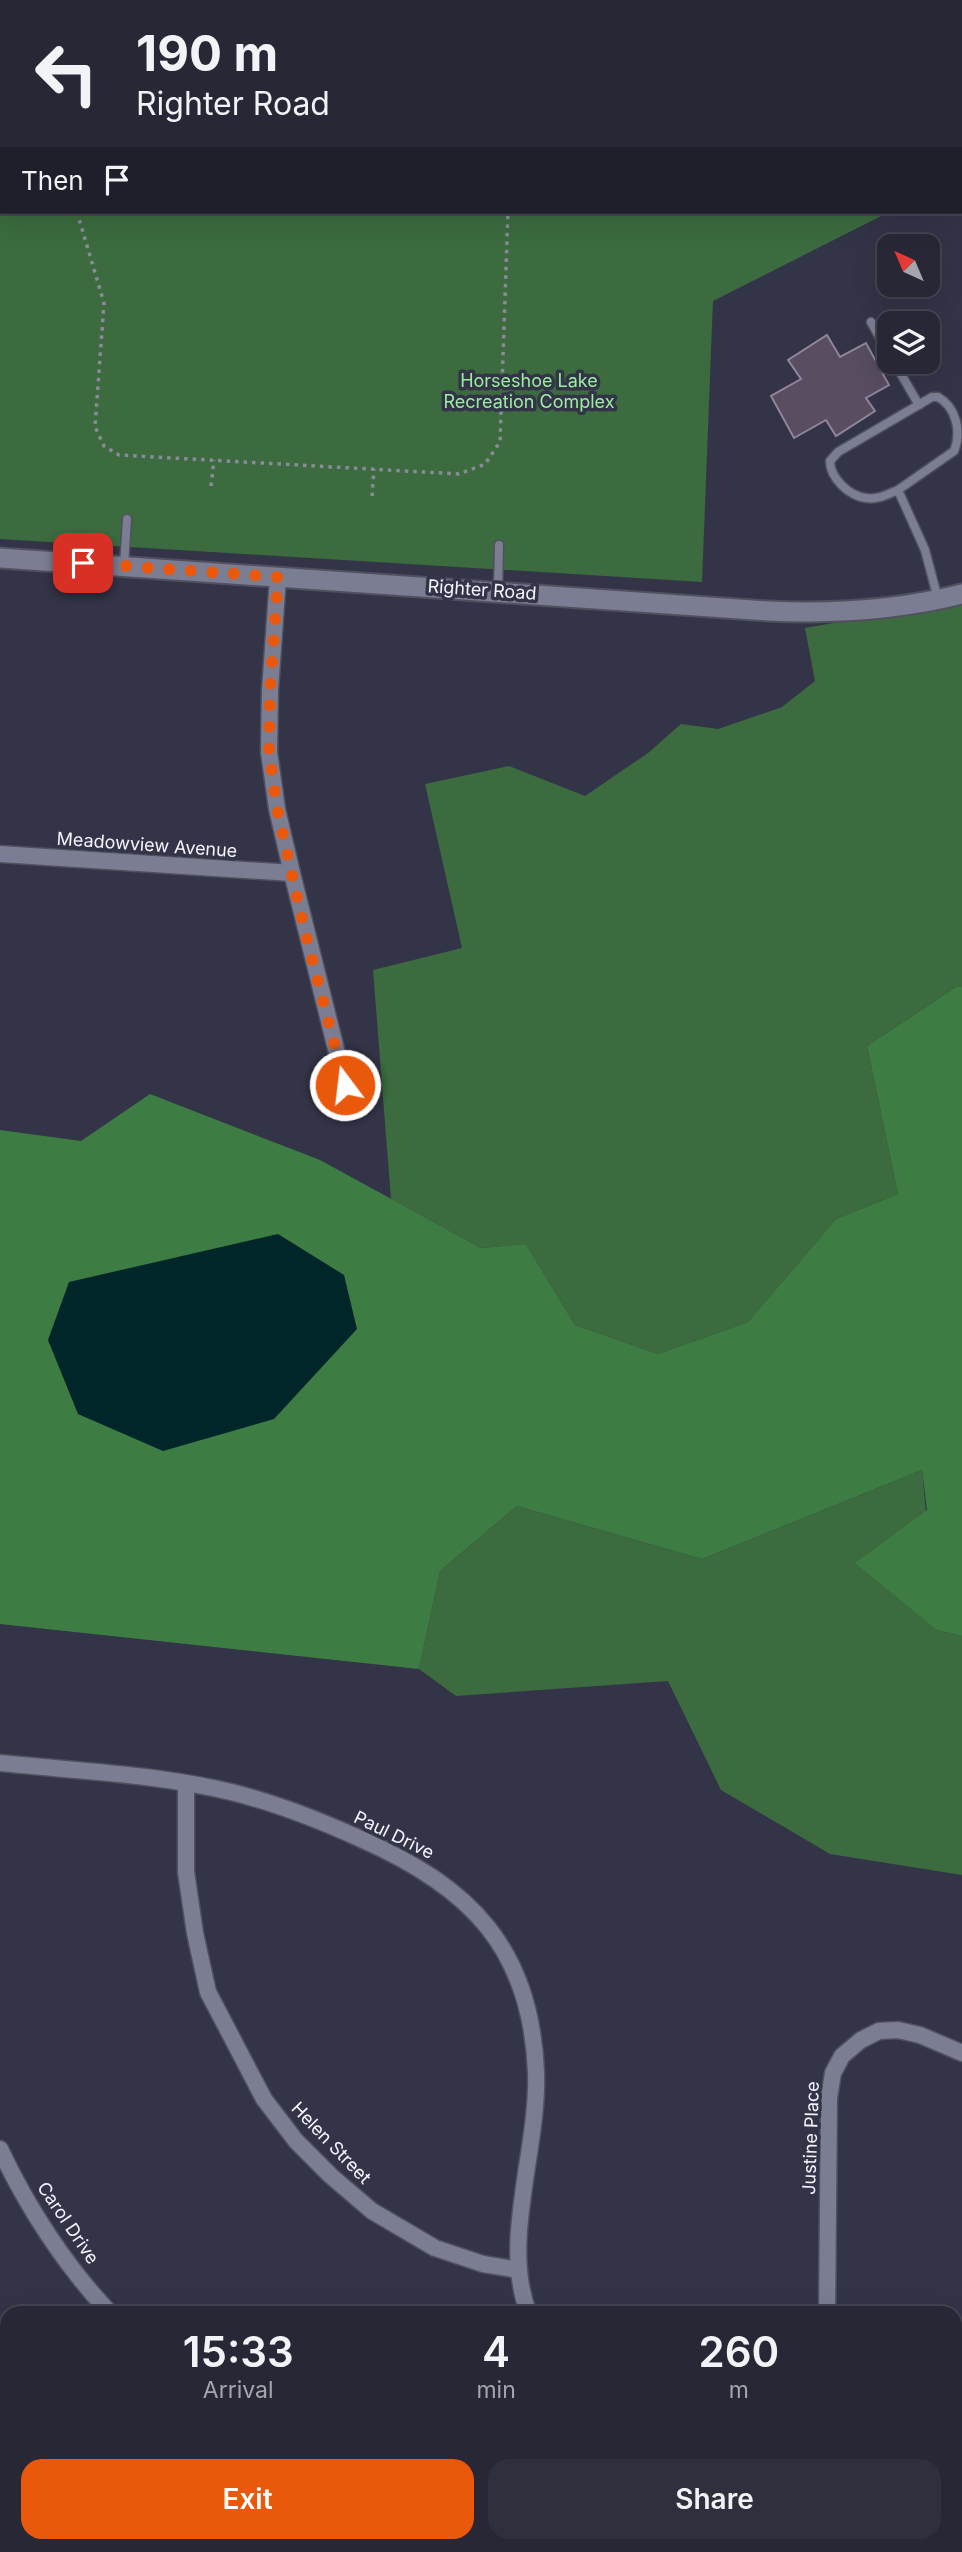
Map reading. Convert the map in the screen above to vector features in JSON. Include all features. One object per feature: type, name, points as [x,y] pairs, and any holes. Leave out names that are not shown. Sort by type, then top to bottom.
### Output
[{"type":"street","name":"Righter Road","points":[[0,558],[807,613],[877,608],[962,594]]},
{"type":"street","points":[[278,577],[270,690],[269,752],[277,809],[345,1085]]},
{"type":"street","name":"Meadowview Avenue","points":[[0,854],[292,873]]},
{"type":"street","name":"Paul Drive","points":[[0,1763],[152,1778],[230,1792],[274,1804],[398,1855],[430,1873],[468,1904],[493,1932],[512,1966],[526,1999],[533,2034],[536,2075],[533,2132],[522,2205],[517,2256],[519,2270]]},
{"type":"street","name":"Helen Street","points":[[186,1784],[186,1872],[195,1933],[208,1992],[264,2099],[296,2141],[372,2211],[435,2248],[483,2264],[519,2270]]},
{"type":"street","name":"Justine Place","points":[[827,2306],[829,2098],[832,2073],[842,2056],[861,2040],[879,2031],[898,2030],[920,2035],[962,2053]]},
{"type":"street","name":"Carol Drive","points":[[0,2149],[39,2219],[72,2267],[104,2306]]},
{"type":"street","points":[[519,2270],[521,2293],[526,2306]]},
{"type":"lane","points":[[870,322],[877,334]]},
{"type":"lane","points":[[901,374],[919,405]]},
{"type":"lane","points":[[932,397],[943,400],[959,424],[960,442],[954,451],[898,490],[877,498],[859,496],[840,483],[833,474],[830,461],[838,452],[932,397]]},
{"type":"lane","points":[[898,490],[925,550],[938,599]]},
{"type":"lane","points":[[124,565],[127,519]]},
{"type":"lane","points":[[498,591],[499,545]]},
{"type":"path","points":[[78,214],[104,303],[95,427],[104,446],[119,455],[459,474],[485,464],[500,442],[508,214]]},
{"type":"path","points":[[211,486],[214,460]]},
{"type":"path","points":[[372,496],[374,469]]},
{"type":"green space","name":"Horseshoe Lake Recreation Complex","points":[[0,214],[885,214],[713,301],[702,582],[0,539]]},
{"type":"green space","points":[[962,600],[962,987],[956,987],[867,1046],[898,1194],[836,1219],[748,1322],[658,1354],[575,1325],[526,1244],[481,1248],[391,1199],[373,970],[462,948],[425,784],[509,766],[585,796],[648,753],[681,724],[718,729],[782,707],[815,681],[805,628]]},
{"type":"green space","points":[[956,987],[962,987],[962,1636],[937,1630],[855,1563],[927,1510],[922,1470],[702,1559],[517,1506],[440,1571],[419,1669],[0,1624],[0,1130],[81,1141],[150,1094],[320,1160],[481,1248],[526,1244],[575,1325],[658,1354],[748,1322],[836,1219],[898,1194],[867,1046]]},
{"type":"green space","points":[[922,1470],[937,1630],[962,1636],[962,1875],[830,1854],[721,1790],[668,1681],[456,1696],[419,1669],[440,1571],[517,1506],[702,1559]]},
{"type":"shaded area","points":[[278,1234],[344,1275],[357,1329],[274,1419],[163,1451],[78,1414],[48,1340],[69,1282]]},
{"type":"building","points":[[827,335],[840,357],[866,343],[877,363],[877,374],[883,374],[889,385],[866,398],[875,411],[836,436],[826,420],[794,438],[771,396],[801,379],[788,360]]},
{"type":"route","points":[[83,563],[278,577],[270,690],[269,752],[277,809],[305,932],[345,1085]]}]
